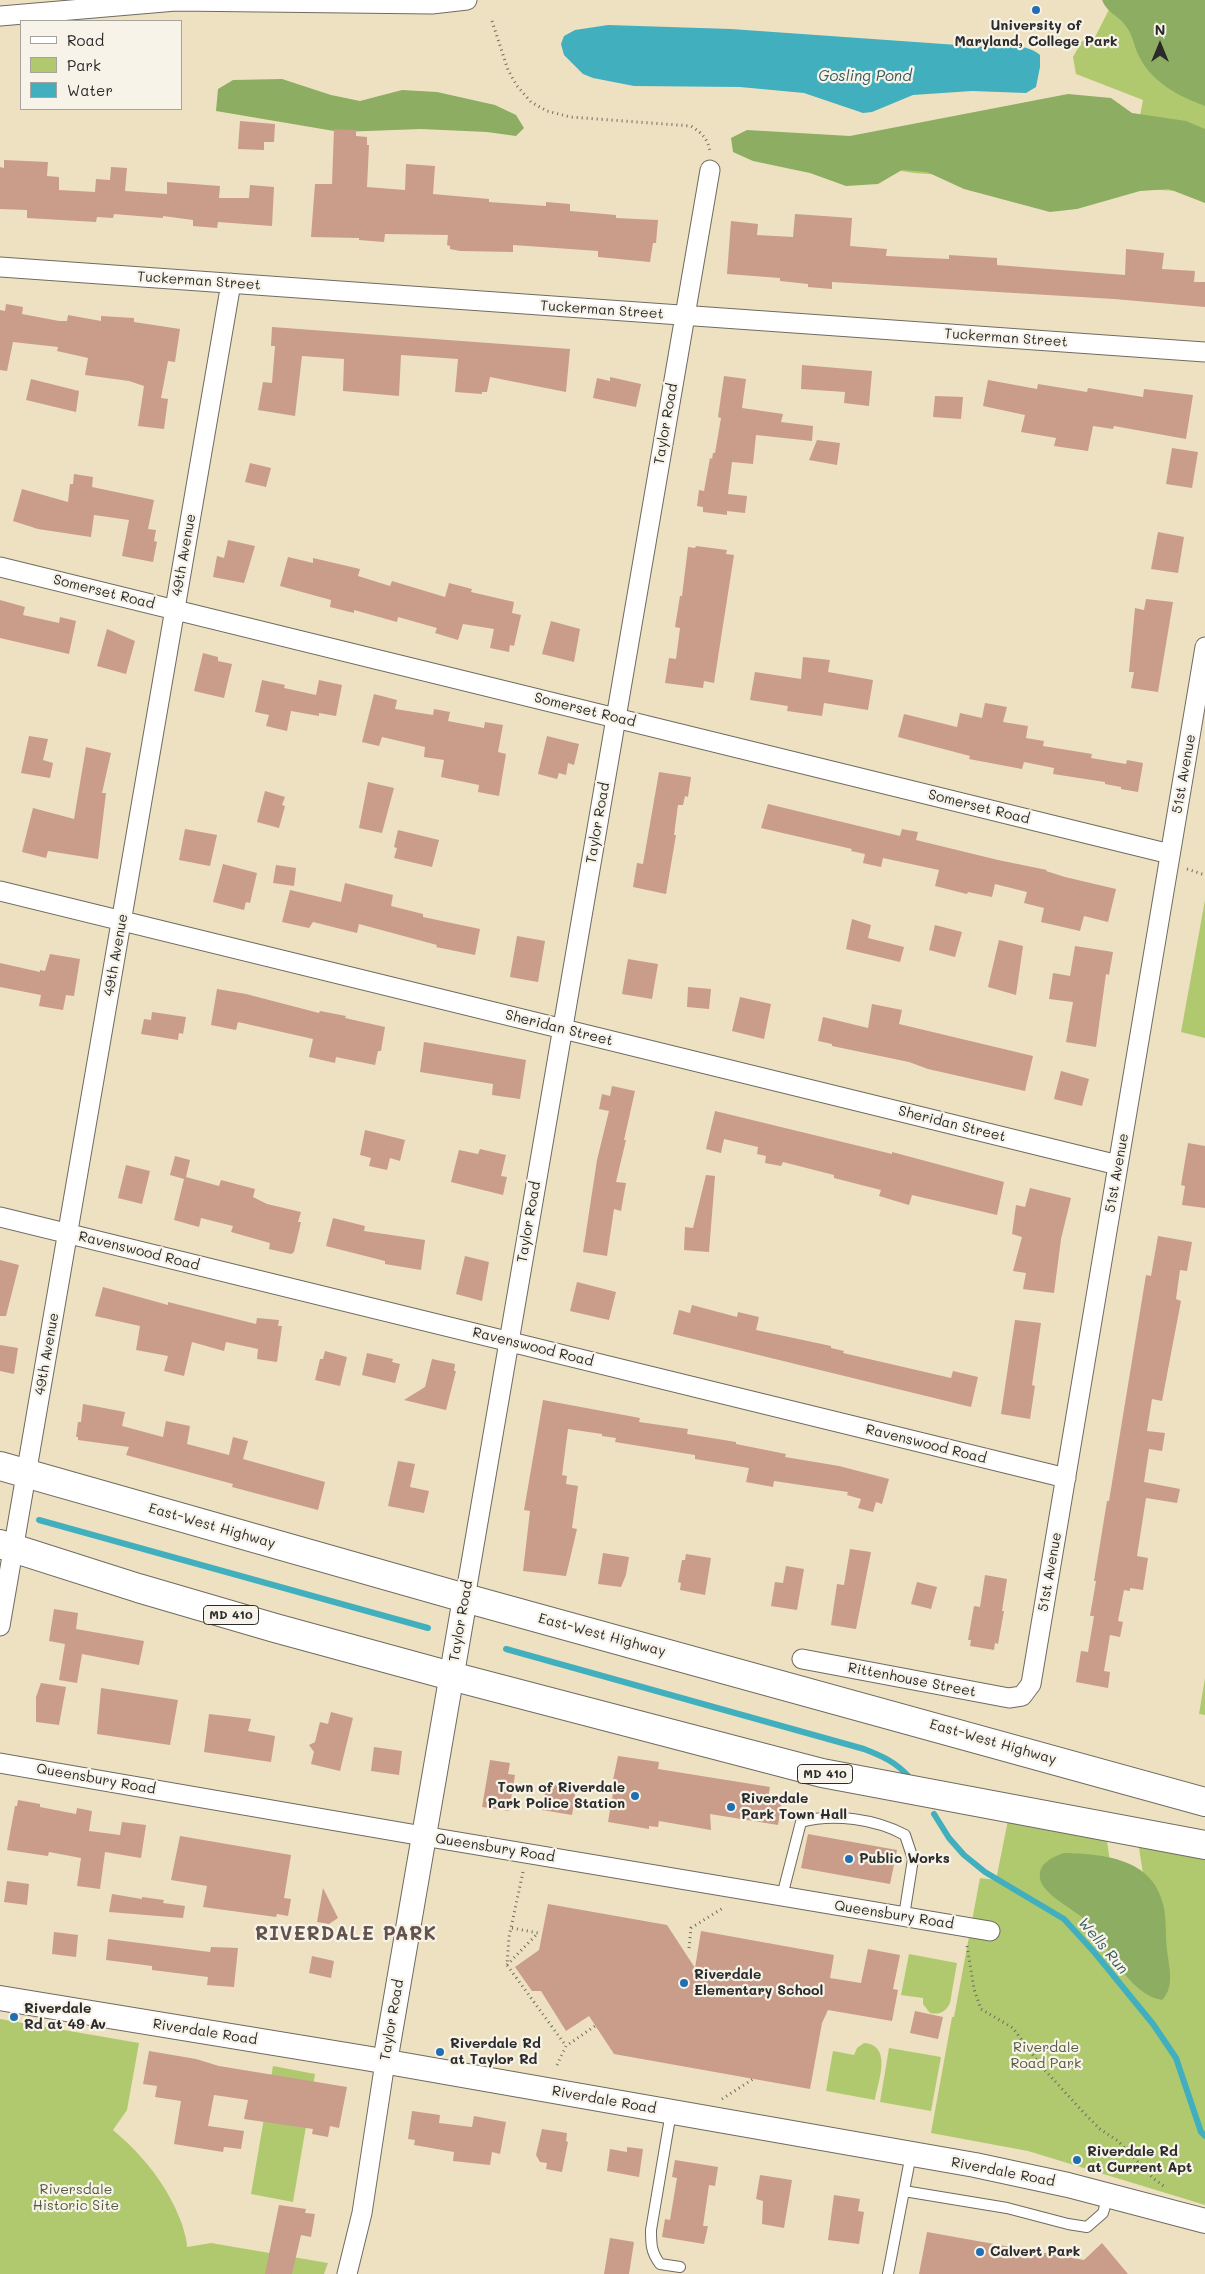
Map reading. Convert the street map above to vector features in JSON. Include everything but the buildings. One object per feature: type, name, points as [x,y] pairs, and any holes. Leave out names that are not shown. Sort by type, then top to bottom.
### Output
[{"type":"main road","name":"East-West Highway","points":[[0,1466],[464,1598],[1205,1802]]},
{"type":"main road","points":[[0,1486],[12,1484],[26,1474]]},
{"type":"main road","name":"MD 410","points":[[7,1546],[138,1588],[451,1676],[822,1773],[1205,1845]]},
{"type":"street","points":[[0,16],[176,1],[432,4],[466,0]]},
{"type":"street","name":"Taylor Road","points":[[347,2274],[362,2213],[423,1836],[710,170]]},
{"type":"street","name":"Tuckerman Street","points":[[0,267],[1205,352]]},
{"type":"street","name":"49th Avenue","points":[[0,1626],[7,1546],[26,1474],[231,283]]},
{"type":"street","name":"Somerset Road","points":[[0,567],[616,718],[1176,861]]},
{"type":"street","name":"51st Avenue","points":[[1022,1696],[1031,1684],[1118,1164],[1176,861],[1205,647]]},
{"type":"street","name":"Sheridan Street","points":[[0,891],[1118,1164]]},
{"type":"street","name":"Ravenswood Road","points":[[0,1217],[1066,1478]]},
{"type":"street","name":"Rittenhouse Street","points":[[802,1659],[1009,1698],[1022,1696]]},
{"type":"street","name":"Queensbury Road","points":[[0,1763],[423,1836],[990,1930]]},
{"type":"street","name":"Riverdale Road","points":[[0,1998],[385,2062],[975,2165],[1108,2195],[1205,2221]]},
{"type":"lane","points":[[782,1896],[801,1822],[818,1817],[890,1826],[905,1835],[913,1859],[904,1916]]},
{"type":"lane","points":[[671,2112],[651,2246],[653,2255],[660,2264],[680,2267]]},
{"type":"lane","points":[[888,2274],[910,2154]]},
{"type":"lane","points":[[904,2190],[1007,2208],[1087,2227],[1103,2213],[1108,2195]]},
{"type":"path","points":[[492,21],[508,70],[517,86],[531,102],[547,111],[570,117],[691,126],[701,132],[708,141],[710,170]]},
{"type":"path","points":[[1176,861],[1205,875]]},
{"type":"path","points":[[524,1872],[512,1928],[507,1965],[566,2046]]},
{"type":"path","points":[[689,1948],[691,1928],[722,1908]]},
{"type":"path","points":[[963,1926],[974,1989],[981,2009],[1013,2028],[1041,2066],[1085,2114],[1100,2129],[1118,2141],[1153,2178],[1171,2192]]},
{"type":"path","points":[[507,1965],[540,1933],[512,1928]]},
{"type":"path","points":[[557,2065],[566,2046],[594,2026]]},
{"type":"path","points":[[722,2099],[753,2079]]},
{"type":"green space","points":[[1102,0],[1205,0],[1205,106],[1176,93],[1151,74],[1139,56],[1128,29],[1107,8]]},
{"type":"green space","points":[[1114,0],[1205,0],[1205,193],[914,173],[863,165],[1140,116],[1143,100],[1076,74],[1073,57],[1082,41],[1094,39]]},
{"type":"green space","points":[[282,79],[331,95],[360,101],[402,90],[437,92],[495,105],[516,115],[524,128],[516,136],[487,132],[421,129],[340,132],[216,111],[218,89],[233,80]]},
{"type":"green space","points":[[1068,94],[1111,98],[1132,113],[1186,121],[1205,129],[1205,203],[1169,189],[1140,191],[1077,209],[1050,212],[964,189],[927,172],[902,170],[878,184],[846,186],[810,173],[753,161],[733,152],[731,138],[747,130],[850,136]]},
{"type":"green space","points":[[1205,900],[1205,1038],[1181,1032]]},
{"type":"green space","points":[[1205,1678],[1205,1715],[1199,1714]]},
{"type":"green space","name":"Riverdale Road Park","points":[[1008,1820],[1106,1835],[1113,1881],[1143,1874],[1138,1841],[1205,1858],[1205,2205],[1028,2151],[931,2133],[980,1878],[996,1880]]},
{"type":"green space","points":[[1064,1853],[1110,1857],[1124,1862],[1137,1868],[1148,1877],[1157,1889],[1164,1910],[1170,1976],[1169,1989],[1162,2000],[1150,1996],[1139,1989],[1120,1968],[1087,1922],[1053,1896],[1042,1884],[1040,1878],[1041,1868],[1047,1861]]},
{"type":"green space","points":[[909,1954],[957,1963],[950,2003],[942,2012],[930,2013],[923,2004],[923,1998],[901,1995]]},
{"type":"green space","name":"Riversdale Historic Site","points":[[0,2019],[139,2043],[127,2110],[113,2130],[145,2161],[162,2184],[182,2224],[187,2247],[211,2243],[328,2263],[324,2274],[0,2274]]},
{"type":"green space","points":[[864,2043],[873,2045],[881,2057],[875,2100],[826,2091],[833,2051],[854,2055],[857,2048]]},
{"type":"green space","points":[[889,2048],[941,2057],[931,2111],[880,2102]]},
{"type":"green space","points":[[273,2066],[315,2074],[293,2202],[251,2194]]},
{"type":"water","name":"Gosling Pond","points":[[608,25],[731,29],[986,47],[1014,46],[1034,51],[1040,55],[1040,67],[1036,87],[1026,93],[972,91],[913,95],[872,112],[863,113],[804,93],[740,87],[634,86],[593,78],[583,74],[564,55],[561,44],[564,36],[575,30]]},
{"type":"waterway","points":[[39,1520],[428,1628]]},
{"type":"waterway","points":[[506,1649],[864,1749],[888,1760],[909,1777]]},
{"type":"waterway","name":"Wells Run","points":[[934,1814],[949,1838],[964,1855],[985,1872],[1064,1919],[1095,1953],[1153,2024],[1176,2058],[1201,2132],[1205,2136]]},
{"type":"place","name":"University of Maryland, College Park","points":[[1036,10]]},
{"type":"place","name":"Town of Riverdale Park Police Station","points":[[635,1796]]},
{"type":"place","name":"Riverdale Park Town Hall","points":[[731,1807]]},
{"type":"place","name":"Public Works","points":[[849,1859]]},
{"type":"place","name":"Riverdale Elementary School","points":[[684,1983]]},
{"type":"place","name":"Riverdale Rd at 49 Av","points":[[14,2017]]},
{"type":"place","name":"Riverdale Rd at Taylor Rd","points":[[440,2052]]},
{"type":"place","name":"Riverdale Rd at Current Apt","points":[[1077,2160]]},
{"type":"place","name":"Calvert Park","points":[[980,2252]]},
{"type":"district","name":"RIVERDALE PARK","points":[[346,1934]]}]
